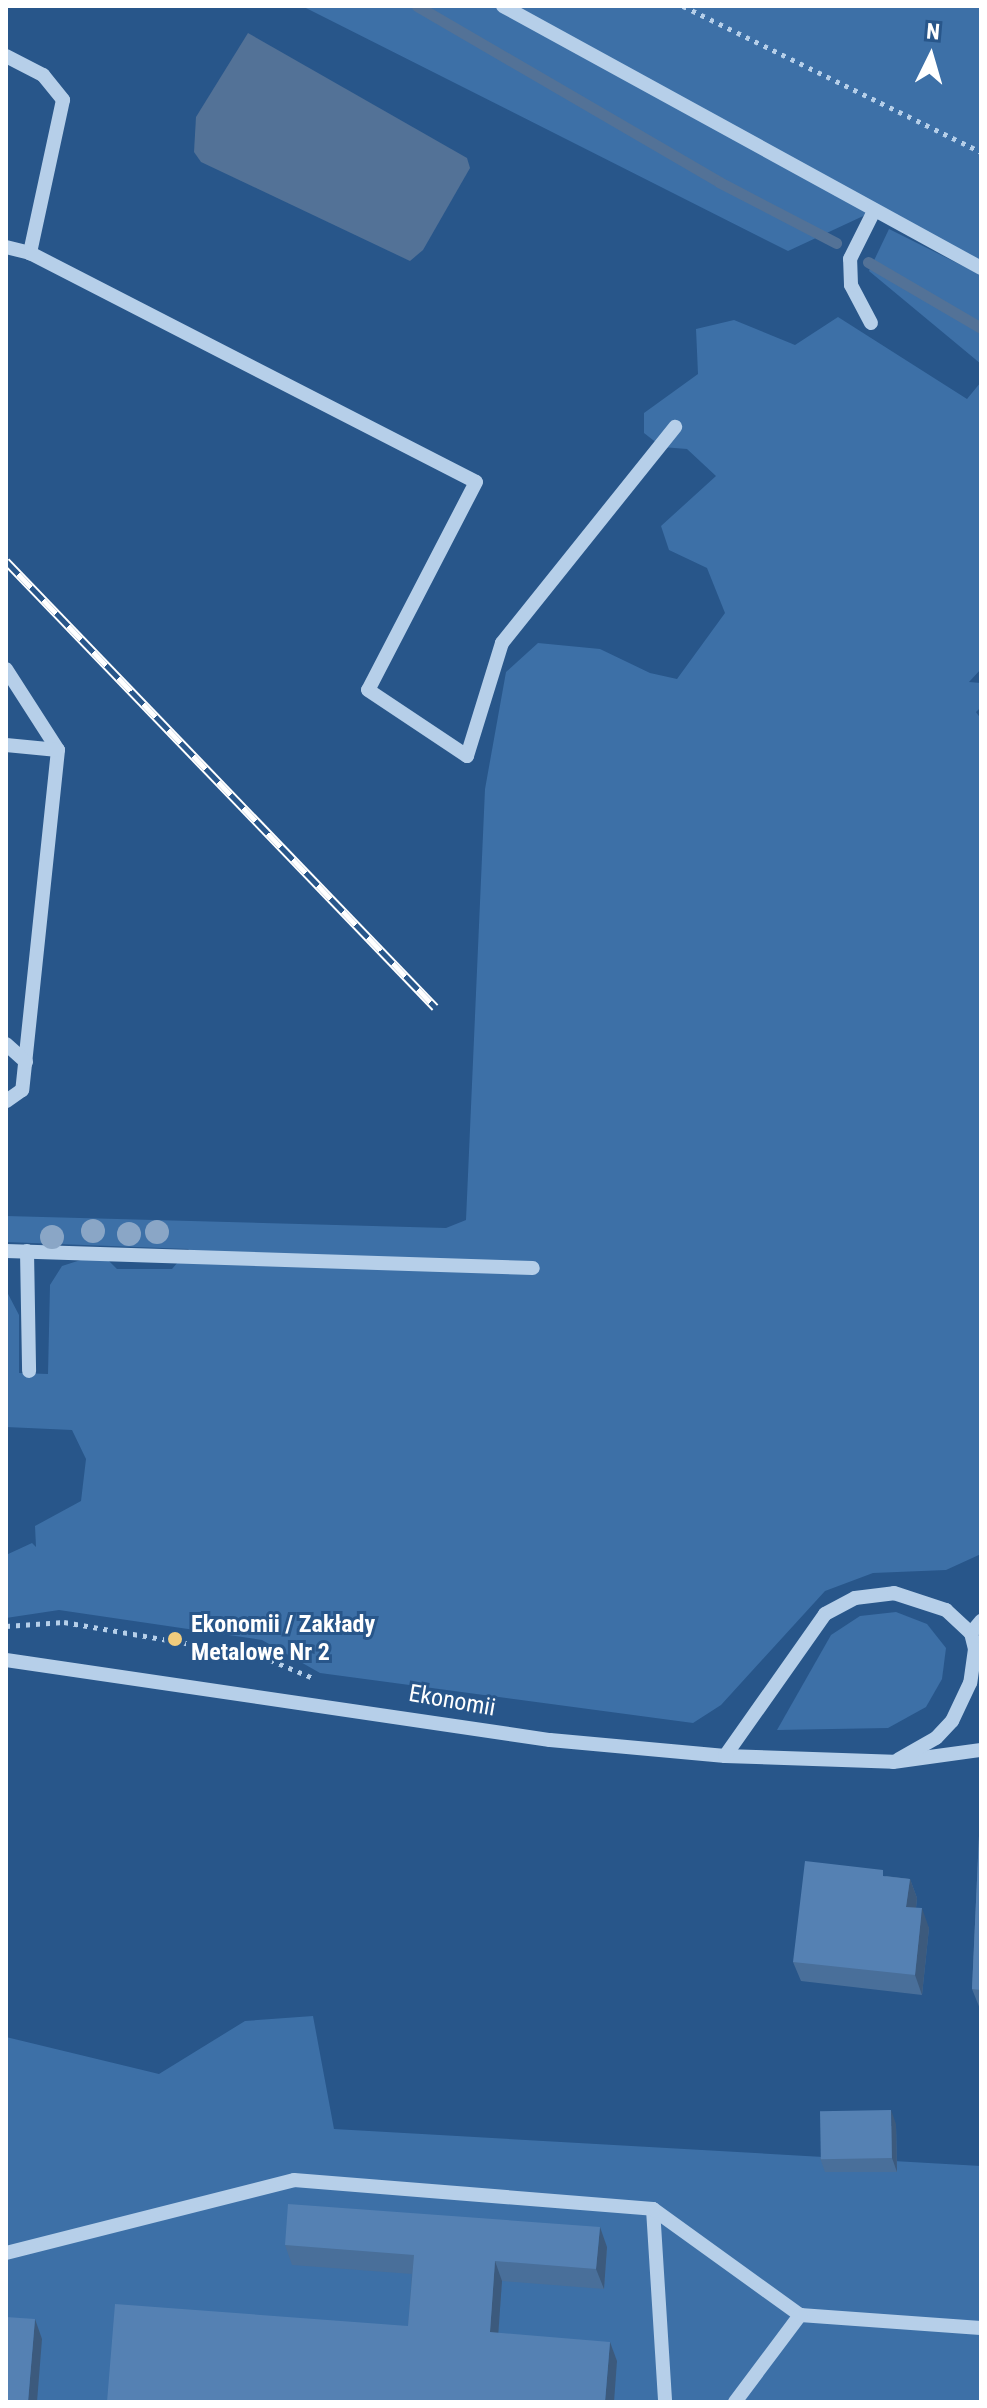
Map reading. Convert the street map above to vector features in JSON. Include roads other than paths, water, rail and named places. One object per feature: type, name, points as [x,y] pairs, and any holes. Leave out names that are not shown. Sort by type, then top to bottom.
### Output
[{"type":"street","points":[[503,6],[981,268]]},
{"type":"street","points":[[6,56],[43,75],[63,100],[30,253]]},
{"type":"street","points":[[871,323],[851,285],[850,259],[874,211]]},
{"type":"street","points":[[6,247],[30,253],[476,482],[368,690],[467,756],[502,643],[675,427]]},
{"type":"street","points":[[6,669],[58,750],[22,1090],[6,1101]]},
{"type":"street","points":[[6,745],[58,750]]},
{"type":"street","points":[[6,1044],[26,1062]]},
{"type":"street","points":[[6,1251],[533,1268]]},
{"type":"street","points":[[27,1251],[29,1371]]},
{"type":"street","points":[[725,1756],[813,1627],[840,1605],[875,1593],[915,1596],[946,1610],[971,1633],[975,1649],[970,1683],[952,1721],[936,1738],[893,1762]]},
{"type":"street","points":[[971,1633],[981,1621]]},
{"type":"street","name":"Ekonomii","points":[[6,1660],[550,1740],[725,1756],[893,1762],[981,1750]]},
{"type":"street","points":[[6,2253],[294,2180],[653,2209],[800,2315],[981,2328]]},
{"type":"street","points":[[653,2209],[665,2402]]},
{"type":"street","points":[[735,2402],[800,2315]]},
{"type":"waterway","points":[[417,6],[719,182],[836,243]]},
{"type":"waterway","points":[[868,262],[981,328]]},
{"type":"railway","points":[[6,561],[435,1007]]},
{"type":"place","name":"Ekonomii / Zakłady Metalowe Nr 2","points":[[175,1639]]}]
